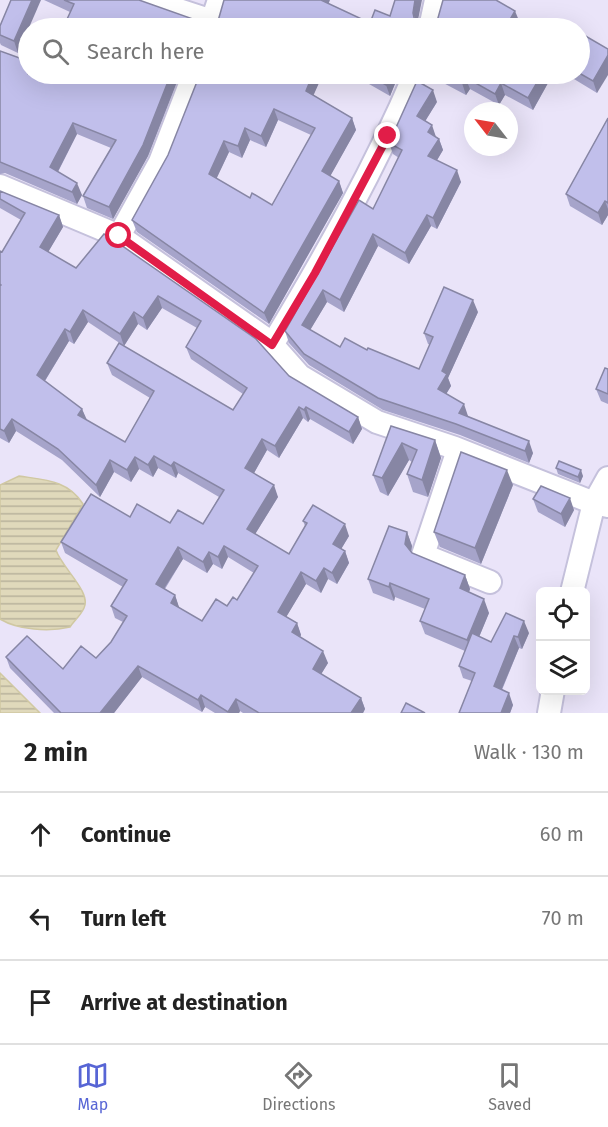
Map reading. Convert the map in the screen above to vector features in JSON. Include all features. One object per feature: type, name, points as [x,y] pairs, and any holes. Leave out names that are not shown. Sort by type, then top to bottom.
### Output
[{"type":"street","points":[[148,0],[214,16]]},
{"type":"street","points":[[432,18],[436,0]]},
{"type":"street","points":[[119,236],[160,162],[190,84]]},
{"type":"street","points":[[272,345],[315,273],[388,136],[411,84]]},
{"type":"street","points":[[0,186],[119,236],[272,345],[300,376],[377,422],[459,450],[601,505]]},
{"type":"street","points":[[459,450],[423,555],[490,582]]},
{"type":"street","points":[[573,587],[608,478]]},
{"type":"street","points":[[549,713],[553,695]]},
{"type":"shaded area","points":[[19,476],[55,482],[70,490],[83,504],[56,550],[84,595],[83,611],[70,627],[34,629],[16,626],[0,619],[0,485]]},
{"type":"shaded area","points":[[0,673],[40,713],[0,713]]},
{"type":"building","points":[[11,0],[32,0],[24,18],[18,18],[18,32],[14,41],[0,35],[0,26]]},
{"type":"building","points":[[64,0],[139,0],[190,18],[68,18],[74,4]]},
{"type":"building","points":[[224,0],[321,0],[359,18],[219,18]]},
{"type":"building","points":[[395,0],[415,0],[414,18],[372,18],[375,10],[390,16]]},
{"type":"building","points":[[443,0],[496,0],[515,11],[511,18],[438,18]]},
{"type":"building","points":[[590,39],[608,49],[608,55],[593,81],[590,79]]},
{"type":"building","points":[[0,51],[18,57],[18,84],[167,84],[143,145],[109,207],[83,196],[116,140],[73,123],[50,167],[77,183],[72,192],[0,162]]},
{"type":"building","points":[[196,84],[309,84],[306,91],[352,118],[322,171],[339,181],[264,313],[132,220],[168,155]],"holes":[[[274,109],[315,128],[272,205],[252,193],[250,198],[209,174],[224,141],[238,146],[245,128],[261,136]]]},
{"type":"building","points":[[416,84],[422,84],[433,90],[417,116],[432,125],[428,132],[439,139],[428,156],[457,170],[433,218],[427,215],[405,253],[373,234],[340,300],[323,290],[302,325],[340,347],[345,338],[367,350],[368,348],[419,369],[433,337],[424,333],[444,287],[473,300],[442,371],[447,374],[438,389],[464,404],[459,413],[529,441],[525,451],[456,424],[378,398],[304,354],[285,331],[359,200],[373,209],[402,150],[389,143]]},
{"type":"building","points":[[477,84],[500,84],[495,94]]},
{"type":"building","points":[[503,84],[536,84],[528,98]]},
{"type":"building","points":[[608,118],[608,203],[605,201],[598,213],[566,194]]},
{"type":"building","points":[[0,191],[59,215],[40,247],[76,268],[104,234],[108,236],[256,339],[289,376],[358,417],[349,432],[306,407],[304,410],[299,407],[275,446],[262,439],[245,468],[274,485],[247,529],[289,554],[307,523],[303,521],[313,505],[345,524],[333,544],[345,551],[332,573],[324,568],[316,581],[301,572],[278,612],[297,623],[292,632],[323,651],[313,669],[361,698],[351,713],[259,713],[236,699],[228,712],[201,695],[198,700],[138,666],[100,713],[61,713],[6,657],[27,636],[63,669],[81,646],[96,658],[111,642],[127,616],[111,606],[127,580],[61,542],[91,494],[130,517],[137,504],[170,523],[178,510],[203,524],[224,490],[174,462],[171,466],[154,456],[148,465],[135,457],[127,470],[110,460],[96,485],[58,449],[12,419],[4,431],[0,429],[0,251],[2,252],[25,213],[0,199]],"holes":[[[158,296],[201,321],[186,347],[247,388],[233,410],[119,343],[107,363],[154,391],[125,442],[78,415],[82,409],[37,375],[65,329],[70,332],[83,310],[120,334],[134,312],[143,318]],[[224,546],[258,566],[237,600],[233,597],[227,606],[216,599],[202,621],[171,603],[175,595],[156,584],[178,547],[203,562],[209,552],[218,557]]]},
{"type":"building","points":[[605,368],[608,369],[608,394],[596,389]]},
{"type":"building","points":[[391,426],[435,440],[422,480],[407,474],[417,450],[402,443],[382,478],[373,475]]},
{"type":"building","points":[[461,452],[507,470],[475,548],[434,532]]},
{"type":"building","points":[[559,461],[581,470],[578,477],[556,468]]},
{"type":"building","points":[[541,486],[570,498],[561,514],[533,499]]},
{"type":"building","points":[[389,526],[407,532],[405,544],[412,553],[465,575],[460,588],[484,599],[467,640],[420,621],[429,599],[390,583],[389,587],[368,579]]},
{"type":"building","points":[[506,613],[524,621],[518,637],[514,636],[494,686],[509,693],[501,713],[459,713],[475,673],[459,666],[472,633],[491,642]]},
{"type":"building","points":[[406,703],[425,713],[401,713]]},
{"type":"route","points":[[119,236],[272,345],[315,273],[388,136]]}]
